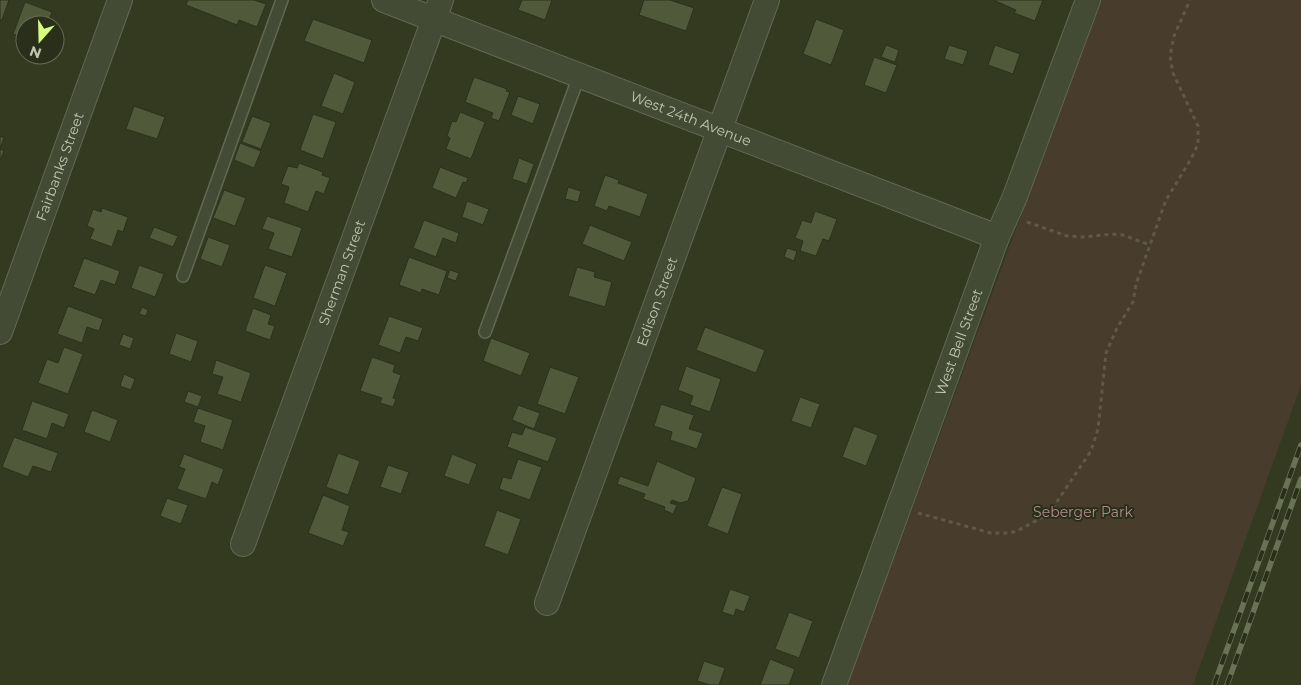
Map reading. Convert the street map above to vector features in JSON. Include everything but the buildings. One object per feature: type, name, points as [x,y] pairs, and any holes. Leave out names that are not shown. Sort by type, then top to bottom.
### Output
[{"type":"street","name":"Fairbanks Street","points":[[0,332],[120,0]]},
{"type":"street","name":"West 24th Avenue","points":[[384,0],[437,9],[579,76],[997,237]]},
{"type":"street","name":"Edison Street","points":[[546,603],[767,0]]},
{"type":"street","name":"West Bell Street","points":[[834,685],[997,237],[1088,0]]},
{"type":"street","name":"Sherman Street","points":[[243,544],[437,9]]},
{"type":"lane","points":[[183,276],[282,0]]},
{"type":"lane","points":[[485,332],[579,76]]},
{"type":"path","points":[[900,504],[921,514],[945,519],[963,527],[999,534],[1017,531],[1043,517],[1052,509],[1086,461],[1095,440],[1106,353],[1117,328],[1133,302],[1136,284],[1166,200],[1191,159],[1199,135],[1194,116],[1173,73],[1170,56],[1174,36],[1190,0]]},
{"type":"path","points":[[1007,214],[1068,236],[1084,237],[1112,234],[1150,245]]},
{"type":"green space","name":"Seberger Park","points":[[1101,0],[1301,0],[1301,385],[1193,685],[847,685]]},
{"type":"railway","points":[[1214,685],[1301,445]]},
{"type":"railway","points":[[1227,685],[1301,479]]}]
